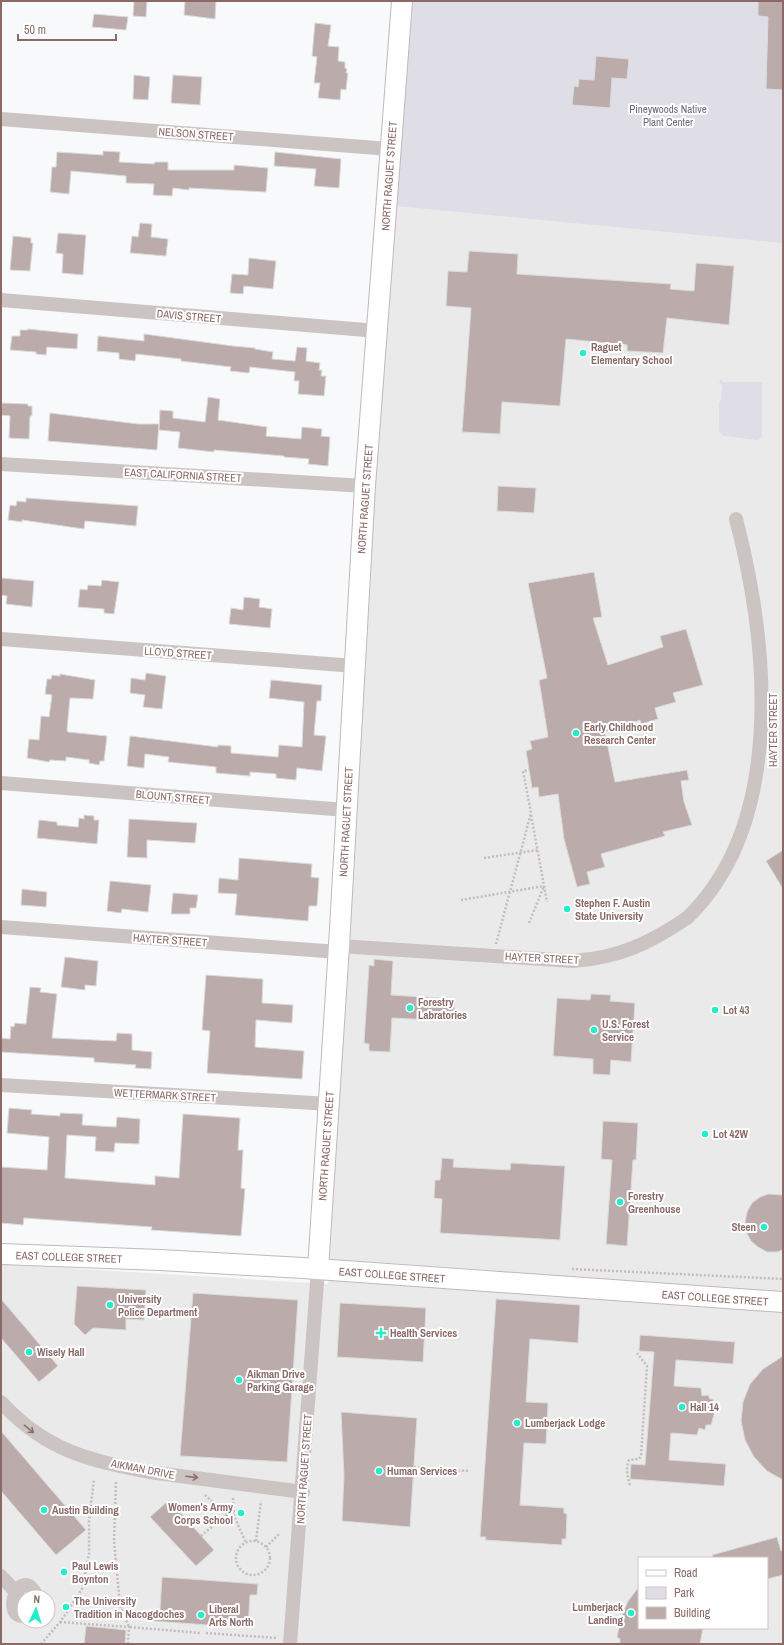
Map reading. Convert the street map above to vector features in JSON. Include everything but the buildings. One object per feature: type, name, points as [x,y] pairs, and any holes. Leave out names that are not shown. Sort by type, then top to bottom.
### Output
[{"type":"street","name":"NORTH RAGUET STREET","points":[[290,1644],[303,1492],[330,1104],[365,486],[402,1]]},
{"type":"street","name":"NELSON STREET","points":[[1,119],[390,149]]},
{"type":"street","name":"DAVIS STREET","points":[[1,300],[378,331]]},
{"type":"street","name":"EAST CALIFORNIA STREET","points":[[1,464],[365,486]]},
{"type":"street","name":"HAYTER STREET","points":[[736,519],[764,630],[774,710]]},
{"type":"street","name":"LLOYD STREET","points":[[1,639],[355,666]]},
{"type":"street","name":"BLOUNT STREET","points":[[1,783],[346,810]]},
{"type":"street","name":"HAYTER STREET","points":[[1,927],[339,949],[573,961],[599,958],[634,949],[662,935],[710,900],[740,868]]},
{"type":"street","name":"WETTERMARK STREET","points":[[1,1085],[330,1104]]},
{"type":"street","name":"EAST COLLEGE STREET","points":[[1,1254],[160,1260],[318,1269],[783,1302]]},
{"type":"street","name":"AIKMAN DRIVE","points":[[1,1402],[17,1419],[42,1438],[68,1451],[128,1468],[149,1472],[303,1492]]},
{"type":"street","points":[[1,1576],[13,1589]]},
{"type":"street","points":[[16,1614],[9,1607],[8,1598],[13,1589],[17,1587],[27,1587],[30,1589]]},
{"type":"path","points":[[529,770],[523,770],[547,902]]},
{"type":"path","points":[[493,956],[531,813]]},
{"type":"path","points":[[484,858],[538,850]]},
{"type":"path","points":[[461,900],[544,886]]},
{"type":"path","points":[[529,922],[544,886]]},
{"type":"path","points":[[568,1269],[783,1279]]},
{"type":"path","points":[[630,1485],[627,1476],[628,1465],[630,1460],[639,1459],[641,1456],[646,1366],[637,1353]]},
{"type":"path","points":[[414,1467],[468,1471]]},
{"type":"path","points":[[41,1644],[60,1622],[82,1589],[89,1554],[88,1521],[94,1478]]},
{"type":"path","points":[[116,1482],[114,1547],[120,1605],[129,1627],[128,1644]]},
{"type":"path","points":[[205,1495],[227,1516]]},
{"type":"path","points":[[233,1498],[234,1513],[246,1543]]},
{"type":"path","points":[[256,1541],[261,1501]]},
{"type":"path","points":[[201,1536],[227,1516],[234,1513]]},
{"type":"path","points":[[266,1548],[279,1534]]},
{"type":"path","points":[[256,1541],[266,1548],[269,1553],[269,1564],[261,1573],[251,1575],[241,1570],[236,1561],[238,1550],[246,1543],[256,1541]]},
{"type":"path","points":[[60,1622],[201,1633]]},
{"type":"path","points":[[206,1633],[277,1638]]},
{"type":"shaded area","name":"Stephen F. Austin State University","points":[[413,1],[783,1],[783,1644],[1,1644],[1,1264],[328,1284],[371,554],[375,463]]},
{"type":"green space","name":"Pineywoods Native Plant Center","points":[[413,1],[783,1],[783,243],[396,206]]},
{"type":"green space","points":[[721,379],[723,382],[762,382],[762,436],[758,440],[723,436],[719,431],[719,402],[721,400],[722,386],[719,381]]},
{"type":"place","name":"Raguet Elementary School","points":[[583,353]]},
{"type":"place","name":"Early Childhood Research Center","points":[[576,733]]},
{"type":"place","name":"Stephen F. Austin State University","points":[[567,909]]},
{"type":"place","name":"Forestry Labratories","points":[[410,1008]]},
{"type":"place","name":"Lot 43","points":[[715,1010]]},
{"type":"place","name":"U.S. Forest Service","points":[[594,1030]]},
{"type":"place","name":"Lot 42W","points":[[705,1134]]},
{"type":"place","name":"Forestry Greenhouse","points":[[620,1202]]},
{"type":"place","name":"Steen","points":[[764,1227]]},
{"type":"place","name":"University Police Department","points":[[110,1305]]},
{"type":"place","name":"Health Services","points":[[381,1333]]},
{"type":"place","name":"Wisely Hall","points":[[29,1352]]},
{"type":"place","name":"Aikman Drive Parking Garage","points":[[239,1380]]},
{"type":"place","name":"Hall 14","points":[[682,1407]]},
{"type":"place","name":"Lumberjack Lodge","points":[[517,1423]]},
{"type":"place","name":"Human Services","points":[[379,1471]]},
{"type":"place","name":"Austin Building","points":[[44,1510]]},
{"type":"place","name":"Women's Army Corps School","points":[[241,1513]]},
{"type":"place","name":"Paul Lewis Boynton","points":[[64,1572]]},
{"type":"place","name":"The University Tradition in Nacogdoches","points":[[66,1607]]},
{"type":"place","name":"Lumberjack Landing","points":[[631,1613]]},
{"type":"place","name":"Liberal Arts North","points":[[201,1615]]}]
